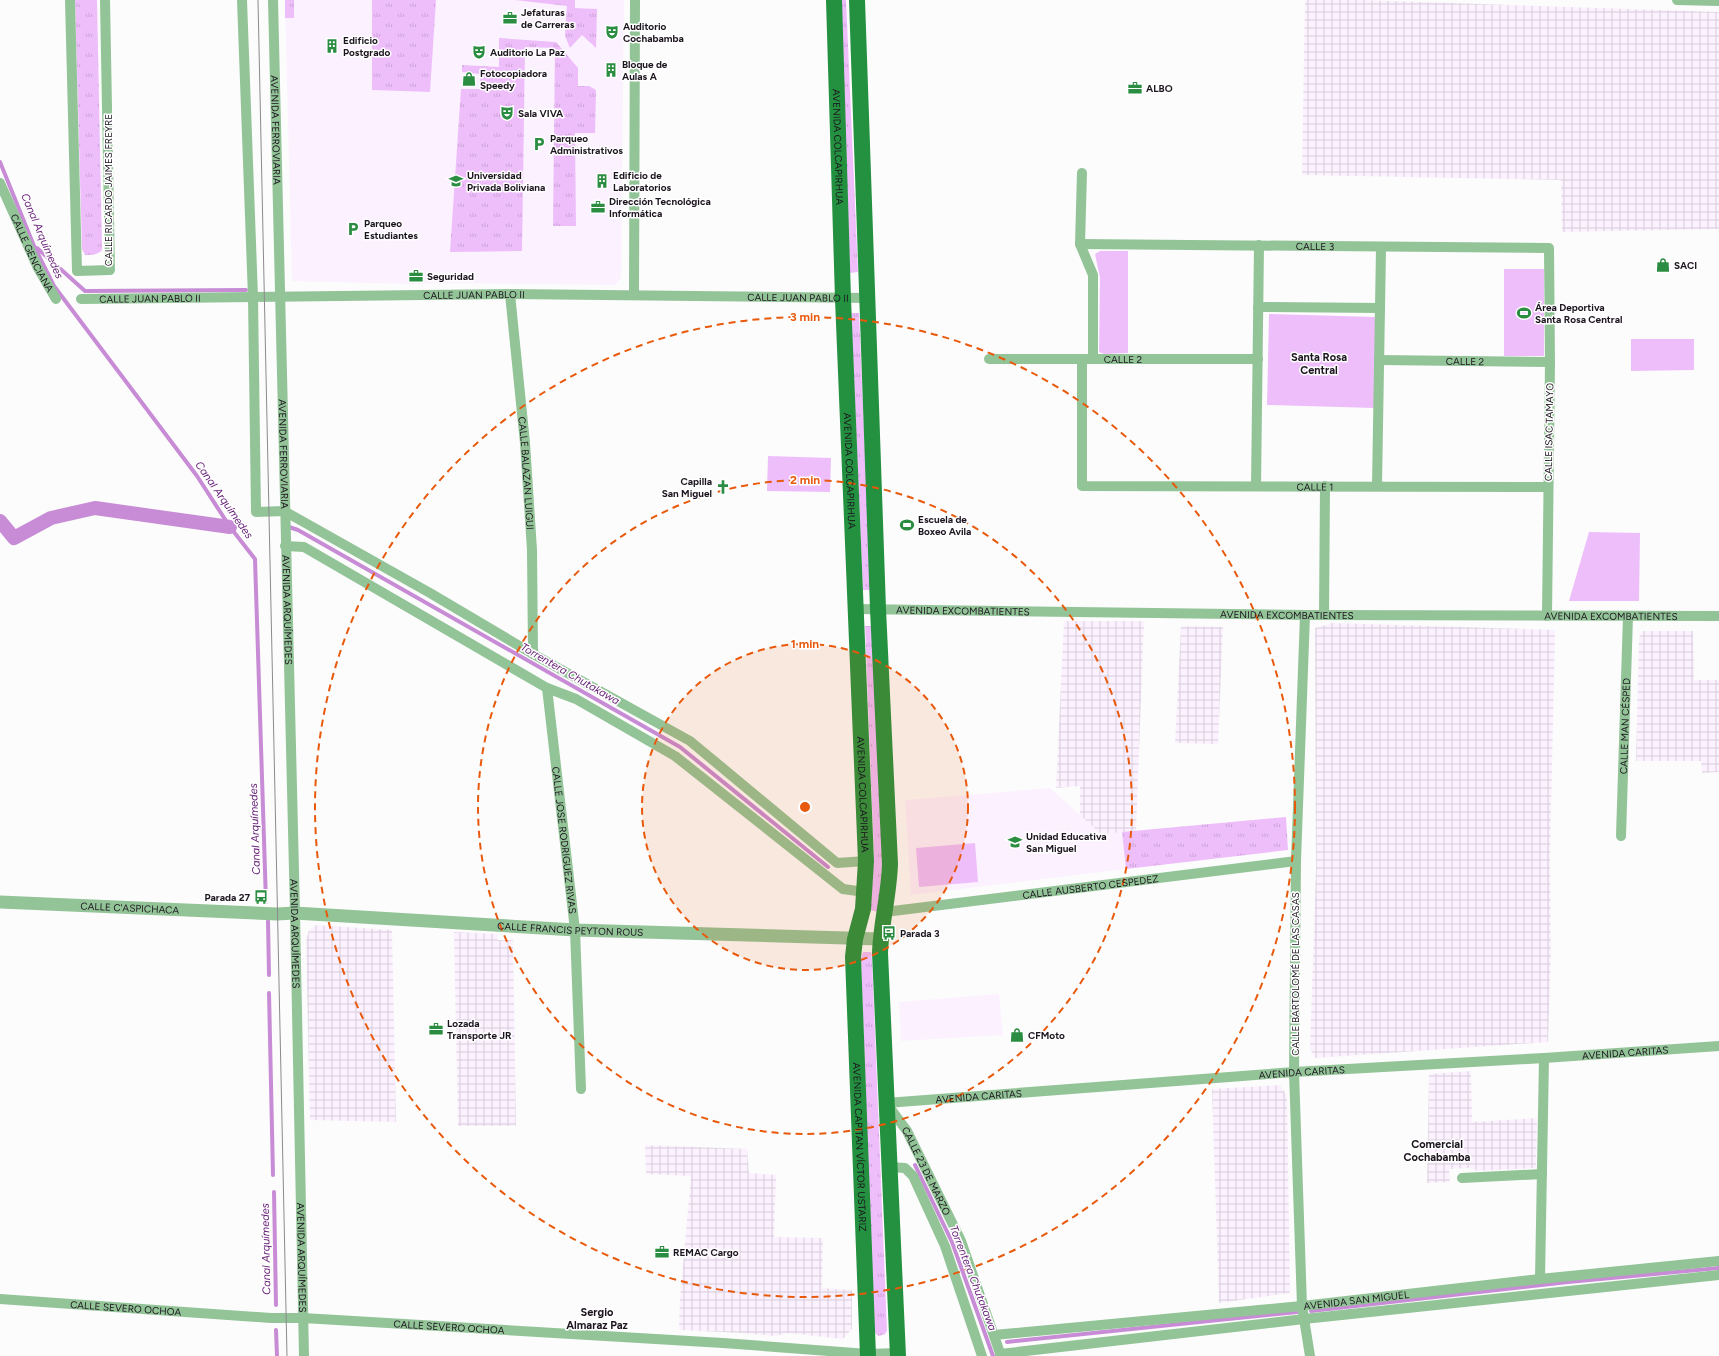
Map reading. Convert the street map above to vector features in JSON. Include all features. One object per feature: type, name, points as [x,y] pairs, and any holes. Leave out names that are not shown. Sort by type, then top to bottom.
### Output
[{"type":"main road","name":"AVENIDA COLCAPIRHUA","points":[[834,0],[866,862],[863,914],[855,939]]},
{"type":"main road","points":[[856,0],[878,609],[890,864],[889,890],[880,939],[898,1354]]},
{"type":"main road","name":"AVENIDA CAPITAN VÍCTOR USTARIZ","points":[[855,939],[853,957],[868,1355]]},
{"type":"street","name":"CALLE RICARDO JAIMES FREYRE","points":[[70,0],[77,270],[110,270],[105,0]]},
{"type":"street","name":"AVENIDA FERROVIARIA","points":[[242,0],[253,297],[256,512],[284,511],[273,0]]},
{"type":"street","points":[[634,294],[635,0]]},
{"type":"street","points":[[1676,0],[1719,1]]},
{"type":"street","points":[[1082,173],[1080,244],[1093,275],[1093,360]]},
{"type":"street","name":"CALLE GENCIANA","points":[[0,183],[38,268],[56,299]]},
{"type":"street","name":"CALLE 3","points":[[1080,244],[1260,245],[1381,248],[1549,248]]},
{"type":"street","points":[[1256,486],[1260,245]]},
{"type":"street","points":[[1377,486],[1381,248]]},
{"type":"street","name":"CALLE ISAC TAMAYO","points":[[1546,616],[1550,362],[1549,248]]},
{"type":"street","name":"CALLE JUAN PABLO II","points":[[81,299],[510,294],[634,294],[844,299],[867,298]]},
{"type":"street","name":"CALLE BALAZAN LUIGUI","points":[[510,294],[526,450],[532,550],[533,654]]},
{"type":"street","points":[[1258,307],[1380,308]]},
{"type":"street","name":"CALLE 1","points":[[1082,359],[1082,486],[1548,487]]},
{"type":"street","name":"CALLE 2","points":[[989,360],[1258,359]]},
{"type":"street","name":"CALLE 2","points":[[1379,360],[1550,362]]},
{"type":"street","points":[[1324,615],[1325,486]]},
{"type":"street","points":[[284,511],[430,593],[533,654],[690,741],[837,863],[866,862]]},
{"type":"street","name":"AVENIDA ARQUÍMEDES","points":[[284,511],[295,912],[304,1356]]},
{"type":"street","points":[[285,546],[304,547],[547,688],[576,699],[674,756],[843,889],[865,892]]},
{"type":"street","name":"AVENIDA EXCOMBATIENTES","points":[[856,609],[1305,615],[1719,616]]},
{"type":"street","name":"CALLE BARTOLOMÉ DE LAS CASAS","points":[[1305,615],[1296,860],[1294,1072],[1302,1306],[1310,1356]]},
{"type":"street","name":"CALLE MAN CÉSPED","points":[[1621,836],[1628,616]]},
{"type":"street","name":"CALLE JOSE RODRIGUEZ RIVAS","points":[[547,688],[575,930],[581,1089]]},
{"type":"street","name":"CALLE AUSBERTO CESPEDEZ","points":[[885,912],[1296,860]]},
{"type":"street","name":"CALLE C'ASPICHACA","points":[[0,902],[260,913]]},
{"type":"street","name":"CALLE FRANCIS PEYTON ROUS","points":[[260,913],[295,912],[575,930],[880,939]]},
{"type":"street","name":"AVENIDA CARITAS","points":[[886,1103],[1294,1072],[1544,1058],[1719,1046]]},
{"type":"street","points":[[1540,1278],[1544,1058]]},
{"type":"street","name":"CALLE 23 DE MARZO","points":[[886,1103],[907,1131],[961,1242],[1000,1355]]},
{"type":"street","points":[[889,1167],[905,1168],[912,1176],[945,1246],[982,1356]]},
{"type":"street","points":[[1462,1178],[1542,1174]]},
{"type":"street","name":"AVENIDA SAN MIGUEL","points":[[994,1335],[1302,1306],[1540,1278],[1719,1261]]},
{"type":"street","name":"AVENIDA SAN MIGUEL","points":[[1000,1355],[1304,1319],[1719,1275]]},
{"type":"street","name":"CALLE SEVERO OCHOA","points":[[0,1299],[271,1318],[304,1318],[723,1343],[868,1355],[898,1354]]},
{"type":"shaded area","name":"Universidad Privada Boliviana","points":[[285,0],[624,0],[621,278],[615,285],[411,284],[292,281]]},
{"type":"shaded area","points":[[1305,0],[1361,0],[1719,12],[1719,229],[1562,232],[1561,180],[1302,175]]},
{"type":"shaded area","points":[[1064,621],[1144,621],[1136,831],[1101,834],[1080,815],[1080,786],[1056,788]]},
{"type":"shaded area","points":[[1332,623],[1555,630],[1550,857],[1551,954],[1548,1042],[1315,1058],[1310,1049],[1316,869],[1315,628]]},
{"type":"shaded area","points":[[1181,626],[1223,627],[1218,744],[1175,743]]},
{"type":"shaded area","points":[[1643,631],[1693,631],[1694,680],[1719,680],[1719,772],[1702,773],[1701,761],[1636,761],[1639,637]]},
{"type":"shaded area","name":"Unidad Educativa San Miguel","points":[[1050,788],[1101,834],[1122,832],[1126,869],[911,895],[905,800]]},
{"type":"shaded area","points":[[316,925],[392,930],[396,1122],[310,1120],[306,941],[309,930]]},
{"type":"shaded area","points":[[454,932],[498,934],[498,940],[513,940],[516,1126],[458,1126]]},
{"type":"shaded area","points":[[999,994],[1003,1035],[901,1041],[899,1002]]},
{"type":"shaded area","points":[[1471,1071],[1472,1122],[1537,1118],[1536,1168],[1477,1171],[1470,1168],[1449,1169],[1450,1182],[1427,1183],[1429,1074]]},
{"type":"shaded area","points":[[1280,1085],[1287,1096],[1290,1293],[1219,1303],[1212,1089]]},
{"type":"shaded area","points":[[645,1145],[747,1149],[749,1173],[776,1175],[774,1237],[823,1238],[822,1288],[852,1290],[852,1329],[843,1339],[789,1333],[775,1336],[679,1330],[680,1299],[691,1176],[646,1174]]},
{"type":"green space","points":[[75,0],[97,0],[102,250],[96,254],[90,255],[85,255],[82,249]]},
{"type":"green space","points":[[285,0],[294,0],[294,18],[285,18]]},
{"type":"green space","points":[[372,0],[436,0],[430,92],[372,90]]},
{"type":"green space","points":[[515,0],[575,0],[575,8],[597,9],[596,48],[582,35],[570,48],[565,36],[567,6]]},
{"type":"green space","points":[[838,0],[846,0],[858,272],[850,273]]},
{"type":"green space","points":[[499,38],[556,42],[578,68],[578,86],[589,86],[596,90],[595,133],[575,133],[576,226],[553,226],[555,48],[525,47],[522,251],[450,252],[461,89],[480,89],[480,74],[462,72],[462,65],[499,67]]},
{"type":"green space","points":[[1100,251],[1128,251],[1128,353],[1104,354],[1099,352],[1100,278],[1095,254]]},
{"type":"green space","name":"Área Deportiva Santa Rosa Central","points":[[1504,269],[1544,269],[1544,356],[1504,356]]},
{"type":"green space","points":[[851,313],[859,313],[871,590],[863,590]]},
{"type":"green space","points":[[1269,314],[1376,317],[1374,408],[1267,405]]},
{"type":"green space","points":[[1631,339],[1694,339],[1694,370],[1631,371]]},
{"type":"green space","points":[[768,456],[831,458],[830,492],[767,491]]},
{"type":"green space","points":[[1589,532],[1640,533],[1639,601],[1569,601]]},
{"type":"green space","points":[[865,626],[873,626],[883,857],[878,912],[870,910],[874,856]]},
{"type":"green space","points":[[1286,817],[1288,850],[1126,869],[1122,832]]},
{"type":"green space","points":[[975,843],[978,882],[919,887],[916,848]]},
{"type":"green space","points":[[863,952],[871,952],[872,959],[887,1331],[885,1334],[879,1336],[874,1330],[861,958]]},
{"type":"waterway","name":"Canal Arquímedes","points":[[0,162],[34,246],[54,286],[197,476],[230,527],[255,559],[266,902]]},
{"type":"waterway","points":[[37,248],[85,291],[246,290]]},
{"type":"waterway","points":[[0,521],[14,538],[51,518],[95,508],[230,527]]},
{"type":"waterway","name":"Torrentera Chutakawa","points":[[286,526],[298,530],[680,747],[828,867]]},
{"type":"waterway","name":"Canal Arquímedes","points":[[268,921],[269,975]]},
{"type":"waterway","name":"Canal Arquímedes","points":[[269,993],[273,1175]]},
{"type":"waterway","name":"Torrentera Chutakawa","points":[[915,1165],[952,1242],[993,1356]]},
{"type":"waterway","name":"Canal Arquímedes","points":[[274,1192],[276,1305]]},
{"type":"waterway","points":[[1311,1311],[1568,1282],[1719,1268]]},
{"type":"waterway","points":[[1007,1342],[1297,1312]]},
{"type":"waterway","name":"Canal Arquímedes","points":[[276,1330],[277,1356]]},
{"type":"tram line","points":[[258,0],[287,1356]]},
{"type":"place","name":"Jefaturas de Carreras","points":[[510,18]]},
{"type":"place","name":"Auditorio Cochabamba","points":[[612,32]]},
{"type":"place","name":"Edificio Postgrado","points":[[332,46]]},
{"type":"place","name":"Auditorio La Paz","points":[[479,52]]},
{"type":"place","name":"Bloque de Aulas A","points":[[611,70]]},
{"type":"place","name":"Fotocopiadora Speedy","points":[[469,79]]},
{"type":"place","name":"ALBO","points":[[1135,88]]},
{"type":"place","name":"Sala VIVA","points":[[507,113]]},
{"type":"place","name":"Parqueo Administrativos","points":[[539,144]]},
{"type":"place","name":"Universidad Privada Boliviana","points":[[456,181]]},
{"type":"place","name":"Edificio de Laboratorios","points":[[602,181]]},
{"type":"place","name":"Dirección Tecnológica Informática","points":[[598,207]]},
{"type":"place","name":"Parqueo Estudiantes","points":[[353,229]]},
{"type":"place","name":"SACI","points":[[1663,265]]},
{"type":"place","name":"Seguridad","points":[[416,276]]},
{"type":"place","name":"Área Deportiva Santa Rosa Central","points":[[1524,313]]},
{"type":"place","name":"Capilla San Miguel","points":[[723,487]]},
{"type":"place","name":"Escuela de Boxeo Avila","points":[[907,525]]},
{"type":"place","name":"Unidad Educativa San Miguel","points":[[1015,842]]},
{"type":"place","name":"Parada 27","points":[[261,897]]},
{"type":"place","name":"Parada 3","points":[[889,933]]},
{"type":"place","name":"Lozada Transporte JR","points":[[436,1029]]},
{"type":"place","name":"CFMoto","points":[[1017,1035]]},
{"type":"place","name":"REMAC Cargo","points":[[662,1252]]},
{"type":"district","name":"Santa Rosa Central","points":[[1319,363]]},
{"type":"district","name":"Comercial Cochabamba","points":[[1437,1150]]},
{"type":"district","name":"Sergio Almaraz Paz","points":[[597,1318]]}]
